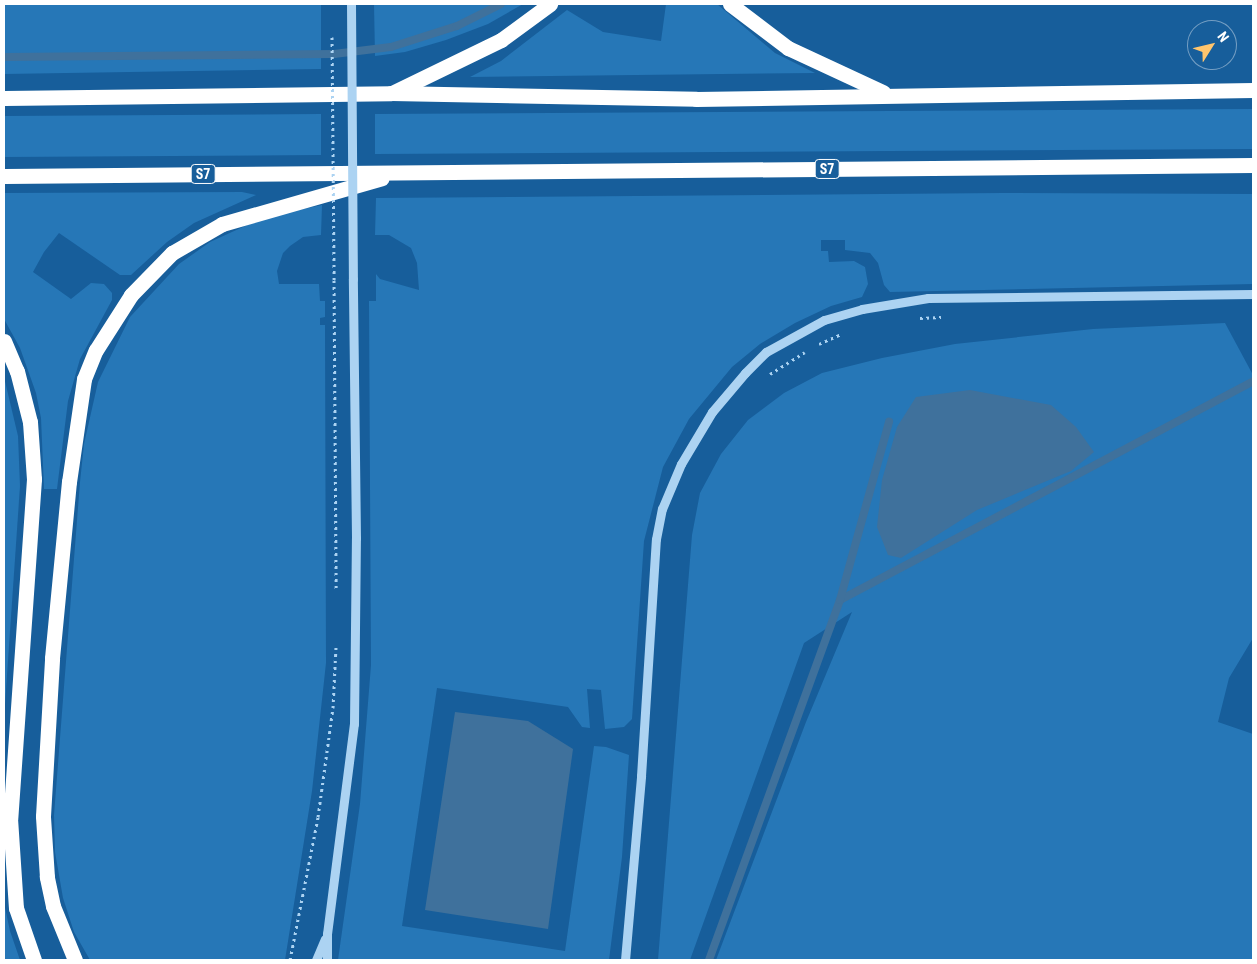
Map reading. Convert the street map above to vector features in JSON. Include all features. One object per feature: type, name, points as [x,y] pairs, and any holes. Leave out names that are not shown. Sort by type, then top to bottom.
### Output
[{"type":"highway","points":[[391,93],[501,40],[550,4]]},
{"type":"highway","points":[[730,4],[788,48],[886,93]]},
{"type":"highway","points":[[4,98],[391,93],[696,99],[886,93],[1253,90]]},
{"type":"highway","name":"S7","points":[[4,176],[1253,165]]},
{"type":"highway","points":[[75,960],[53,906],[47,876],[43,816],[52,658],[69,482],[84,379],[96,350],[131,295],[172,253],[222,224],[401,172]]},
{"type":"highway","points":[[4,341],[16,371],[30,422],[34,480],[10,818],[16,908],[34,960]]},
{"type":"street","points":[[327,960],[327,934],[354,724],[357,616],[351,4]]},
{"type":"street","points":[[625,960],[642,768],[656,539],[662,509],[681,464],[712,412],[745,373],[766,352],[824,320],[862,308],[928,298],[1253,294]]},
{"type":"street","points":[[316,960],[327,934]]},
{"type":"path","points":[[332,33],[337,600]]},
{"type":"path","points":[[910,319],[947,316]]},
{"type":"path","points":[[763,381],[812,348],[845,332]]},
{"type":"path","points":[[290,960],[318,817],[332,708],[336,639]]},
{"type":"shaded area","points":[[4,4],[321,4],[321,69],[4,74]]},
{"type":"shaded area","points":[[374,4],[523,4],[488,24],[446,40],[405,52],[375,56]]},
{"type":"shaded area","points":[[666,4],[717,4],[775,53],[815,73],[470,77],[501,61],[567,10],[603,32],[661,41]]},
{"type":"shaded area","points":[[1253,109],[1253,149],[375,154],[375,114]]},
{"type":"shaded area","points":[[321,114],[321,155],[4,157],[4,116]]},
{"type":"shaded area","points":[[242,192],[256,195],[194,223],[167,242],[131,275],[120,275],[59,233],[44,252],[33,272],[71,299],[91,283],[104,284],[112,293],[112,300],[80,359],[68,401],[57,489],[44,489],[41,418],[36,393],[20,348],[4,319],[4,193]]},
{"type":"shaded area","points":[[1003,193],[1253,194],[1253,284],[890,292],[884,285],[878,263],[870,253],[845,250],[845,240],[821,240],[821,251],[828,251],[829,262],[854,261],[865,267],[868,284],[862,297],[831,306],[795,323],[760,344],[732,367],[689,419],[663,467],[644,541],[632,719],[624,727],[605,729],[601,690],[587,689],[590,728],[582,727],[568,707],[437,688],[402,926],[565,951],[594,746],[606,747],[629,755],[622,857],[609,960],[338,960],[360,804],[371,665],[369,301],[376,301],[376,274],[380,279],[419,290],[417,263],[411,248],[389,235],[375,235],[376,198]]},
{"type":"shaded area","points":[[322,205],[321,235],[303,237],[290,246],[283,253],[277,271],[279,284],[319,284],[320,301],[325,301],[325,317],[320,318],[320,325],[325,325],[326,663],[312,791],[285,960],[90,960],[74,932],[63,898],[55,852],[54,815],[80,482],[84,444],[98,382],[130,317],[179,264],[210,242],[265,217]]},
{"type":"shaded area","points":[[1225,323],[1253,375],[1253,638],[1229,678],[1218,722],[1253,734],[1253,960],[716,960],[806,722],[852,612],[804,643],[690,960],[658,960],[692,535],[700,493],[721,454],[748,420],[784,393],[822,373],[882,358],[955,344],[1093,329]]},
{"type":"shaded area","points":[[4,377],[18,436],[20,486],[4,719]]},
{"type":"shaded area","points":[[970,390],[1051,405],[1076,427],[1094,452],[1071,471],[977,510],[901,558],[888,555],[877,527],[882,480],[897,427],[916,397]]},
{"type":"shaded area","points":[[455,712],[528,721],[573,749],[548,929],[425,910]]},
{"type":"shaded area","points":[[4,903],[10,931],[20,960],[4,960]]},
{"type":"waterway","points":[[4,57],[334,54],[391,47],[457,26],[501,4]]},
{"type":"waterway","points":[[840,600],[1253,381]]},
{"type":"waterway","points":[[709,960],[840,600],[889,422]]}]
